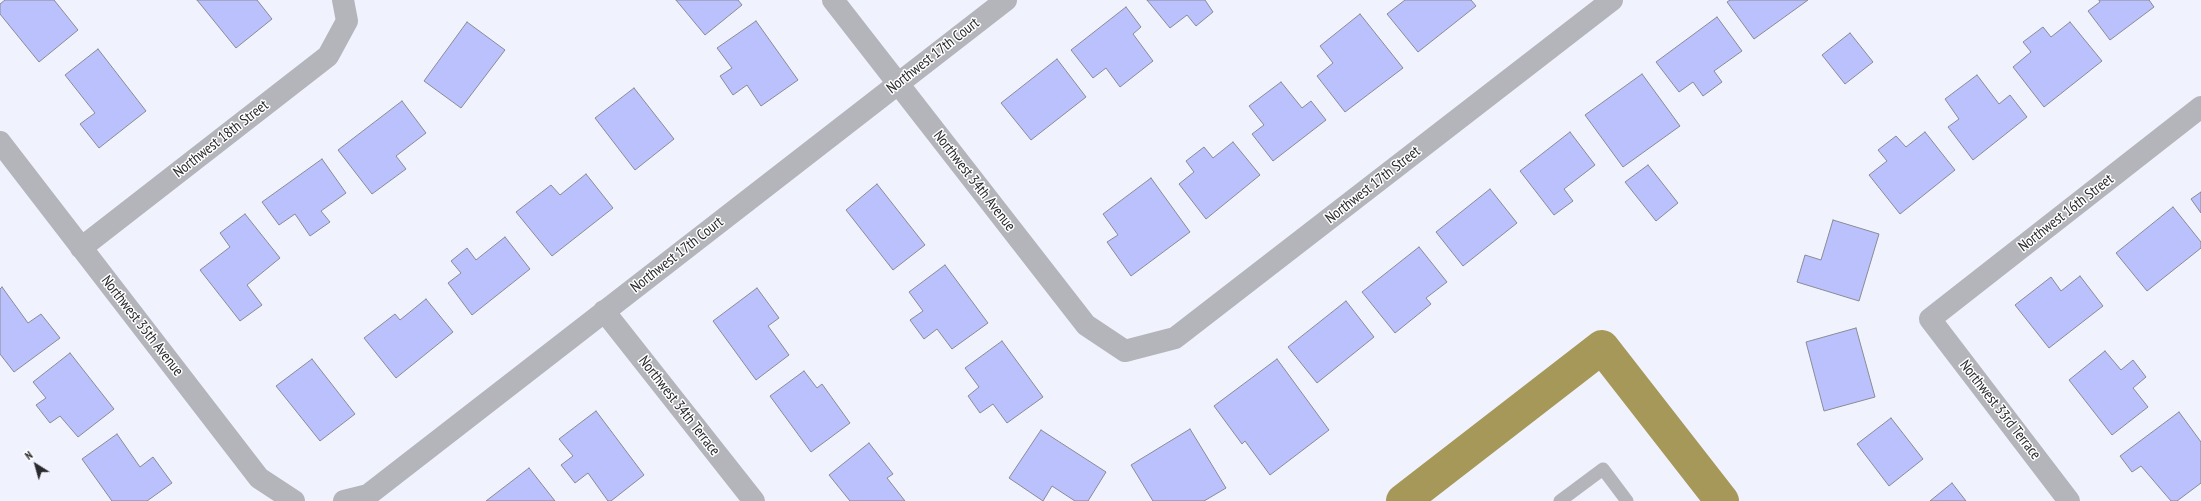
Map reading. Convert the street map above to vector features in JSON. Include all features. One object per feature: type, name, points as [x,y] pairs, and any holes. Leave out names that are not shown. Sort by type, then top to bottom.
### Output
[{"type":"street","name":"Northwest 34th Avenue","points":[[833,0],[1086,325],[1125,351]]},
{"type":"street","name":"Northwest 17th Court","points":[[344,501],[368,495],[1006,0]]},
{"type":"street","name":"Northwest 17th Street","points":[[1125,351],[1174,338],[1612,0]]},
{"type":"street","name":"Northwest 18th Street","points":[[82,248],[328,56],[345,10]]},
{"type":"street","name":"Northwest 16th Street","points":[[1930,319],[2201,107]]},
{"type":"street","name":"Northwest 35th Avenue","points":[[0,142],[259,478],[294,501]]},
{"type":"street","name":"Northwest 34th Terrace","points":[[604,311],[754,501]]},
{"type":"street","name":"Northwest 33rd Terrace","points":[[1930,319],[2069,501]]},
{"type":"lane","points":[[1560,501],[1603,469],[1627,501]]},
{"type":"building","points":[[5,0],[54,0],[78,30],[39,62],[0,14],[0,4]]},
{"type":"building","points":[[197,0],[257,0],[272,19],[236,48]]},
{"type":"building","points":[[676,0],[738,0],[742,5],[705,35]]},
{"type":"building","points":[[1147,0],[1205,0],[1213,12],[1196,26],[1187,15],[1170,28]]},
{"type":"building","points":[[1405,0],[1471,0],[1476,6],[1418,52],[1387,14]]},
{"type":"building","points":[[1730,0],[1808,0],[1754,39],[1727,2]]},
{"type":"building","points":[[2099,0],[2149,0],[2154,7],[2110,40],[2088,11],[2100,2]]},
{"type":"building","points":[[1126,7],[1141,27],[1133,34],[1153,61],[1120,87],[1106,68],[1093,78],[1071,50]]},
{"type":"building","points":[[1360,14],[1403,68],[1345,112],[1317,76],[1333,63],[1320,46]]},
{"type":"building","points":[[1717,17],[1742,51],[1714,71],[1722,82],[1703,96],[1693,82],[1679,92],[1656,62]]},
{"type":"building","points":[[756,21],[798,80],[761,106],[747,85],[733,95],[720,76],[732,68],[717,48]]},
{"type":"building","points":[[467,22],[505,50],[461,108],[424,81]]},
{"type":"building","points":[[2070,22],[2102,61],[2044,107],[2013,67],[2031,52],[2023,42],[2043,27],[2051,37]]},
{"type":"building","points":[[1850,33],[1873,62],[1845,84],[1822,55]]},
{"type":"building","points":[[98,49],[146,111],[99,148],[80,124],[95,113],[65,75]]},
{"type":"building","points":[[1057,59],[1086,97],[1031,140],[1001,103]]},
{"type":"building","points":[[1642,74],[1680,126],[1623,167],[1585,115]]},
{"type":"building","points":[[1977,75],[1999,104],[2010,95],[2027,117],[1973,160],[1948,127],[1959,119],[1945,99]]},
{"type":"building","points":[[1281,82],[1302,108],[1311,101],[1326,120],[1273,161],[1252,134],[1264,125],[1249,106]]},
{"type":"building","points":[[634,88],[674,139],[635,170],[595,118]]},
{"type":"building","points":[[402,101],[426,133],[396,156],[406,169],[372,194],[338,150]]},
{"type":"building","points":[[1570,132],[1595,165],[1564,189],[1573,201],[1554,215],[1520,171]]},
{"type":"building","points":[[1925,132],[1955,170],[1900,214],[1869,175],[1887,161],[1878,150],[1896,136],[1906,147]]},
{"type":"building","points":[[1233,142],[1260,175],[1206,219],[1179,184],[1194,172],[1186,161],[1204,147],[1213,158]]},
{"type":"building","points":[[322,159],[346,193],[321,211],[330,222],[310,236],[295,214],[279,225],[262,202]]},
{"type":"building","points":[[1648,165],[1678,203],[1656,221],[1625,182]]},
{"type":"building","points":[[586,174],[613,208],[552,256],[516,212],[551,185],[560,195]]},
{"type":"building","points":[[1151,178],[1190,232],[1131,276],[1107,242],[1118,235],[1103,214]]},
{"type":"building","points":[[877,184],[925,245],[893,270],[846,210]]},
{"type":"building","points":[[1490,189],[1517,223],[1463,266],[1436,232]]},
{"type":"building","points":[[2201,192],[2201,213],[2191,199]]},
{"type":"building","points":[[2173,207],[2201,242],[2201,248],[2147,291],[2116,253]]},
{"type":"building","points":[[245,214],[280,258],[247,285],[262,305],[240,321],[200,270],[230,247],[220,233]]},
{"type":"building","points":[[1833,220],[1879,234],[1859,301],[1797,282],[1805,255],[1821,260]]},
{"type":"building","points":[[505,237],[530,269],[472,315],[448,283],[461,273],[451,261],[467,248],[476,260]]},
{"type":"building","points":[[1419,247],[1447,282],[1426,298],[1431,304],[1395,333],[1362,292]]},
{"type":"building","points":[[945,265],[988,323],[952,349],[937,329],[924,339],[910,320],[923,311],[909,292]]},
{"type":"building","points":[[2080,276],[2103,306],[2049,348],[2015,305],[2051,277],[2061,291]]},
{"type":"building","points":[[2,287],[28,323],[41,314],[60,338],[14,372],[0,354],[0,289]]},
{"type":"building","points":[[757,288],[779,318],[768,326],[789,355],[756,380],[713,321]]},
{"type":"building","points":[[426,299],[453,332],[396,378],[364,338],[395,314],[400,320]]},
{"type":"building","points":[[1346,301],[1374,337],[1317,383],[1288,347]]},
{"type":"building","points":[[1856,328],[1875,397],[1824,411],[1806,342]]},
{"type":"building","points":[[1002,341],[1043,397],[1007,423],[993,404],[980,413],[968,396],[979,387],[965,368]]},
{"type":"building","points":[[2105,351],[2121,370],[2133,360],[2146,377],[2133,388],[2148,407],[2112,435],[2069,380]]},
{"type":"building","points":[[70,353],[114,409],[78,437],[60,416],[50,423],[36,405],[46,398],[33,382]]},
{"type":"building","points":[[312,359],[355,414],[320,441],[276,386]]},
{"type":"building","points":[[1277,359],[1329,430],[1270,475],[1245,441],[1242,444],[1214,406]]},
{"type":"building","points":[[804,371],[817,388],[822,384],[850,423],[811,452],[770,396]]},
{"type":"building","points":[[596,411],[644,475],[611,501],[608,501],[588,473],[575,483],[561,465],[573,456],[559,439]]},
{"type":"building","points":[[2179,412],[2201,442],[2201,483],[2177,501],[2171,501],[2141,466],[2132,472],[2120,456]]},
{"type":"building","points":[[1891,418],[1923,459],[1889,486],[1857,444]]},
{"type":"building","points":[[1190,429],[1226,488],[1204,501],[1153,501],[1131,465]]},
{"type":"building","points":[[1041,430],[1106,472],[1088,501],[1075,501],[1052,486],[1043,501],[1009,478]]},
{"type":"building","points":[[117,434],[140,467],[153,457],[172,483],[147,501],[112,501],[82,459]]},
{"type":"building","points":[[869,443],[893,474],[887,478],[905,501],[850,501],[829,475]]},
{"type":"building","points":[[529,468],[555,501],[486,501]]},
{"type":"building","points":[[1952,483],[1966,501],[1930,501]]},
{"type":"waterway","points":[[1403,501],[1602,347],[1722,501]]}]
